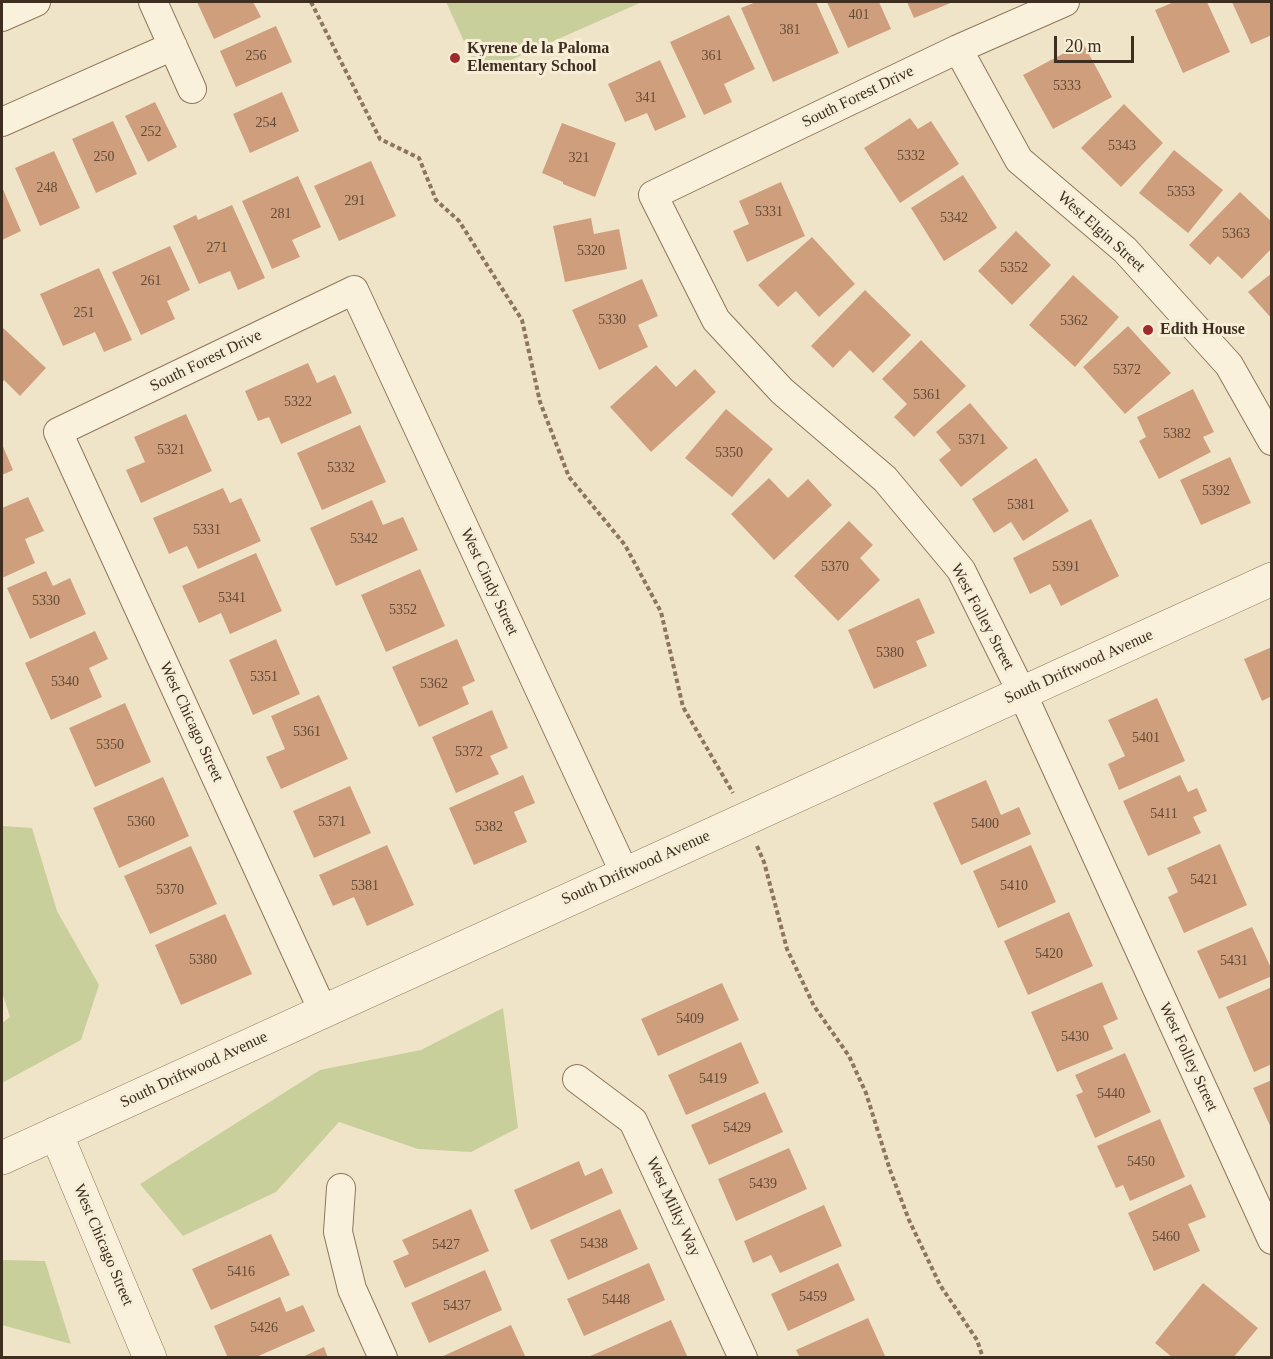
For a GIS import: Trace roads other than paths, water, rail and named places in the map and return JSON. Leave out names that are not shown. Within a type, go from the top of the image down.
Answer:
[{"type":"street","points":[[2,17],[36,2]]},
{"type":"street","points":[[153,2],[192,89]]},
{"type":"street","name":"South Forest Drive","points":[[653,195],[958,49],[1065,2]]},
{"type":"street","points":[[2,122],[173,46]]},
{"type":"street","name":"West Elgin Street","points":[[958,49],[1019,160],[1125,250],[1229,365],[1272,441]]},
{"type":"street","name":"West Folley Street","points":[[653,195],[716,320],[782,391],[885,480],[961,570],[1022,693],[1272,1240]]},
{"type":"street","name":"South Forest Drive","points":[[58,432],[354,290]]},
{"type":"street","name":"West Cindy Street","points":[[354,290],[625,874]]},
{"type":"street","name":"West Chicago Street","points":[[58,432],[323,1011]]},
{"type":"street","name":"South Driftwood Avenue","points":[[2,1158],[1272,579]]},
{"type":"street","name":"West Milky Way","points":[[577,1079],[633,1121],[743,1358]]},
{"type":"street","name":"West Chicago Street","points":[[56,1133],[150,1358]]},
{"type":"street","points":[[341,1188],[338,1232],[349,1277],[352,1289],[383,1358]]},
{"type":"place","name":"Kyrene de la Paloma Elementary School","points":[[455,58]]},
{"type":"place","name":"Edith House","points":[[1148,330]]}]
